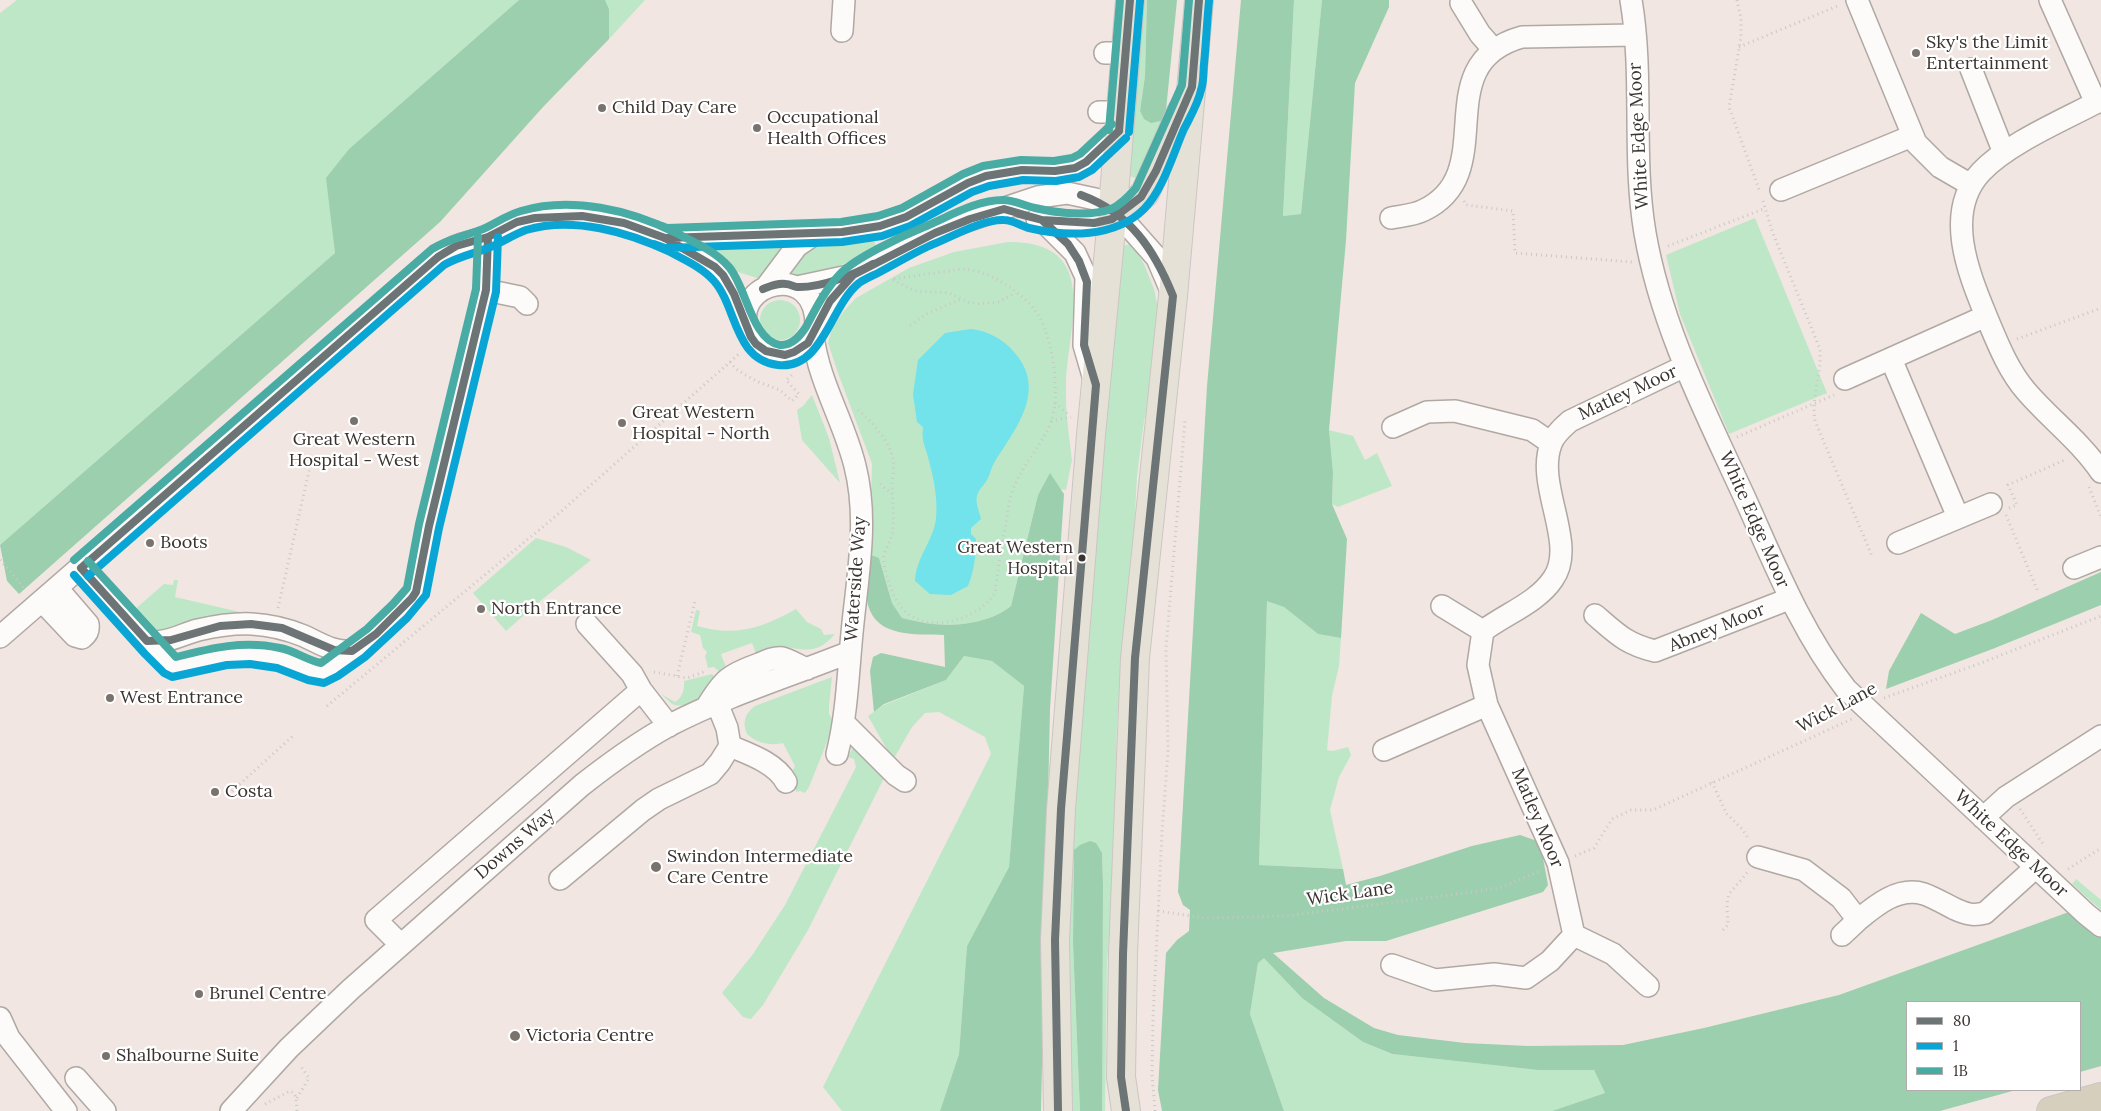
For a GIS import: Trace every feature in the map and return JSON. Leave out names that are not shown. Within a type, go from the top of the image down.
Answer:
[{"type":"highway","points":[[2051,1111],[2101,1097]]},
{"type":"main road","points":[[1058,1111],[1055,940],[1061,809],[1096,385],[1115,215],[1113,118],[1115,53],[1130,0]]},
{"type":"main road","points":[[1126,1111],[1121,1077],[1123,954],[1136,658],[1173,296],[1199,0]]},
{"type":"main road","points":[[1115,215],[1145,193],[1192,87]]},
{"type":"street","points":[[842,31],[844,0]]},
{"type":"street","name":"White Edge Moor","points":[[1631,0],[1641,195],[1645,233],[1652,263],[1666,316],[1685,366],[1789,599],[1828,666],[1866,709],[2101,926]]},
{"type":"street","points":[[2050,0],[2098,101],[2004,152],[1981,172],[1970,185],[1963,217],[1962,245],[1968,270],[1986,316],[2014,376],[2090,458],[2094,477]]},
{"type":"street","points":[[1850,2],[1912,136],[1922,151],[1940,167],[1970,185]]},
{"type":"street","points":[[1461,3],[1480,34],[1494,50]]},
{"type":"street","points":[[1391,218],[1423,211],[1445,195],[1454,183],[1461,168],[1465,145],[1470,88],[1476,70],[1484,57],[1511,40],[1522,37],[1634,35]]},
{"type":"street","points":[[1971,69],[2004,152]]},
{"type":"street","points":[[665,238],[816,233],[858,230],[888,224],[906,217],[968,182],[992,175],[1022,170],[1055,171],[1075,168],[1086,162],[1113,118]]},
{"type":"street","points":[[1781,190],[1912,136]]},
{"type":"street","points":[[722,275],[765,288],[781,284],[797,287],[853,275],[935,233],[970,219],[1004,210],[1045,195],[1067,193],[1095,199],[1115,215],[1157,258],[1173,296]]},
{"type":"street","points":[[1004,210],[1042,220],[1094,223],[1115,215]]},
{"type":"street","points":[[0,637],[438,257],[456,246],[488,237],[517,222],[536,218],[582,216],[624,223],[665,238],[704,259],[722,275],[734,294],[756,344],[766,351],[792,361],[814,331],[830,301],[853,275]]},
{"type":"street","points":[[1042,220],[1074,253],[1086,277],[1084,345],[1096,385]]},
{"type":"street","points":[[747,326],[746,314],[749,305],[765,288],[797,246],[816,233]]},
{"type":"street","points":[[80,568],[170,665],[175,667],[220,655],[249,653],[280,659],[307,670],[323,673],[354,651],[393,618],[412,599],[416,592],[438,488],[485,295],[488,237]]},
{"type":"street","points":[[797,287],[812,301],[816,312],[814,331]]},
{"type":"street","points":[[485,295],[520,297],[527,304]]},
{"type":"street","points":[[1845,379],[1986,316]]},
{"type":"street","name":"Waterside Way","points":[[814,331],[816,359],[827,392],[844,428],[856,467],[861,501],[861,539],[844,723],[837,754]]},
{"type":"street","points":[[1891,358],[1958,518]]},
{"type":"street","name":"Waterside Way","points":[[792,361],[827,392]]},
{"type":"street","name":"Matley Moor","points":[[1551,443],[1570,421],[1685,366]]},
{"type":"street","points":[[1394,427],[1427,412],[1455,411],[1532,430],[1551,443],[1547,461],[1548,485],[1559,531],[1560,565],[1554,578],[1544,590],[1482,631],[1442,606]]},
{"type":"street","points":[[1898,543],[1991,504]]},
{"type":"street","points":[[2074,568],[2101,557]]},
{"type":"street","name":"Abney Moor","points":[[1595,615],[1622,640],[1655,652],[1789,599]]},
{"type":"street","points":[[147,640],[165,641],[215,626],[252,624],[274,626],[333,650],[342,652],[354,651]]},
{"type":"street","points":[[587,624],[637,682],[669,726]]},
{"type":"street","name":"Matley Moor","points":[[1482,631],[1478,665],[1488,705],[1558,864],[1574,935]]},
{"type":"street","name":"Downs Way","points":[[231,1111],[314,1023],[400,944],[612,761],[669,726],[712,705],[850,652]]},
{"type":"street","points":[[560,879],[643,810],[710,774],[730,746],[727,728],[712,705],[723,682],[730,676],[776,658],[784,659],[807,670]]},
{"type":"street","points":[[400,944],[376,920],[637,682]]},
{"type":"street","points":[[1384,750],[1488,705]]},
{"type":"street","points":[[844,723],[896,775],[905,781]]},
{"type":"street","points":[[1983,818],[2011,794],[2101,736]]},
{"type":"street","points":[[730,746],[775,768],[786,782]]},
{"type":"street","points":[[1758,857],[1804,870],[1841,898],[1858,920]]},
{"type":"street","points":[[1842,935],[1871,909],[1890,898],[1914,892],[1923,894],[1966,914],[1975,916],[1985,913],[2036,867]]},
{"type":"street","points":[[1392,965],[1435,980],[1494,974],[1526,978],[1550,961],[1574,935],[1613,954],[1648,986]]},
{"type":"street","points":[[0,1018],[9,1038],[66,1111]]},
{"type":"street","points":[[76,1078],[92,1107]]},
{"type":"path","points":[[1736,0],[1741,18],[1739,47],[1729,107],[1772,231],[1820,349],[1821,362],[1813,404],[1815,421],[1872,556]]},
{"type":"path","points":[[1739,47],[1850,2]]},
{"type":"path","points":[[1454,183],[1466,205],[1514,210],[1516,253],[1652,263],[1663,248],[1765,209],[1781,190]]},
{"type":"path","points":[[854,407],[882,437],[894,462],[892,479],[894,524],[884,557],[884,564],[899,605],[911,616],[923,621],[946,622],[959,620],[981,609],[989,603],[995,593],[1011,493],[1051,421],[1056,381],[1044,326],[1034,309],[1016,293],[996,278],[973,269],[890,278],[884,277]]},
{"type":"path","points":[[890,278],[915,290],[949,293],[970,303],[998,302],[1016,293]]},
{"type":"path","points":[[910,325],[928,312],[963,299]]},
{"type":"path","points":[[1998,345],[2101,308]]},
{"type":"path","points":[[327,706],[557,514],[735,358]]},
{"type":"path","points":[[730,362],[736,369],[756,381],[780,390],[792,401],[799,394],[786,380],[792,361]]},
{"type":"path","points":[[1720,444],[1843,391],[1845,379]]},
{"type":"path","points":[[1051,421],[1071,417]]},
{"type":"path","points":[[1155,1111],[1152,1074],[1153,1020],[1168,751],[1166,648],[1186,417]]},
{"type":"path","points":[[274,626],[313,453]]},
{"type":"path","points":[[2038,592],[2004,510],[2017,504],[2008,485],[2075,455]]},
{"type":"path","points":[[2094,477],[2101,517]]},
{"type":"path","points":[[0,560],[46,598]]},
{"type":"path","points":[[677,676],[695,601]]},
{"type":"path","name":"Wick Lane","points":[[1576,856],[1594,848],[1612,819],[1631,810],[1653,810],[1834,728],[1878,701],[2101,616]]},
{"type":"path","points":[[637,682],[644,670],[687,678],[713,670],[723,682]]},
{"type":"path","points":[[232,791],[294,736]]},
{"type":"path","points":[[1712,782],[1726,813],[1743,830],[1758,857],[1740,884],[1731,892],[1728,901],[1728,925],[1723,930]]},
{"type":"path","points":[[2011,794],[2041,841],[2048,848]]},
{"type":"path","points":[[2068,869],[2101,848]]},
{"type":"path","points":[[2062,862],[2075,875]]},
{"type":"path","name":"Wick Lane","points":[[1158,911],[1205,918],[1287,916],[1480,892],[1502,887],[1542,870]]},
{"type":"path","points":[[296,1098],[309,1078],[305,1070]]},
{"type":"green space","points":[[17,0],[519,0],[349,149],[327,178],[335,253],[0,545],[0,13]]},
{"type":"green space","points":[[519,0],[605,0],[609,9],[609,39],[543,107],[440,222],[19,594],[7,581],[0,545],[335,253],[326,178],[349,149]]},
{"type":"green space","points":[[605,0],[645,0],[609,39],[609,9]]},
{"type":"green space","points":[[1141,0],[1147,0],[1145,76],[1140,111],[1144,119],[1165,120],[1140,180],[1125,174]]},
{"type":"green space","points":[[1147,0],[1177,0],[1165,120],[1151,123],[1144,119],[1140,111],[1145,76]]},
{"type":"green space","points":[[1241,0],[1294,0],[1283,216],[1301,214],[1322,0],[1389,0],[1389,7],[1355,83],[1346,240],[1329,430],[1333,472],[1332,504],[1347,539],[1341,638],[1318,634],[1284,607],[1267,601],[1259,865],[1343,869],[1346,885],[1472,846],[1520,835],[1540,842],[1548,885],[1543,892],[1386,941],[1346,941],[1273,953],[1324,998],[1374,1028],[1398,1035],[1465,1043],[1528,1046],[1623,1045],[1704,1028],[1839,995],[2069,912],[2101,938],[2101,1066],[2081,1072],[2081,1001],[1906,1001],[1906,1091],[2012,1091],[1940,1111],[1552,1111],[1605,1093],[1594,1070],[1538,1070],[1392,1054],[1363,1042],[1302,998],[1264,958],[1258,963],[1250,1014],[1284,1111],[1162,1111],[1158,1090],[1166,953],[1177,940],[1189,931],[1190,910],[1183,905],[1178,892],[1207,386]]},
{"type":"green space","points":[[1294,0],[1322,0],[1301,214],[1283,216]]},
{"type":"green space","points":[[1755,218],[1827,393],[1729,434],[1680,314],[1666,255]]},
{"type":"green space","points":[[871,234],[876,246],[855,259],[813,274],[788,277],[786,273],[806,246]]},
{"type":"green space","points":[[788,240],[763,280],[729,269],[700,245]]},
{"type":"green space","points":[[1008,242],[1038,245],[1057,255],[1068,271],[1073,290],[1073,312],[1066,384],[1072,460],[1066,490],[1060,489],[1050,474],[1038,495],[1011,606],[985,620],[964,624],[943,625],[902,618],[892,603],[879,558],[869,554],[872,464],[828,343],[832,328],[856,298],[909,268],[954,252]]},
{"type":"green space","points":[[1132,244],[1144,264],[1154,289],[1160,318],[1153,383],[1144,421],[1137,476],[1117,721],[1112,896],[1107,963],[1105,1111],[1102,1111],[1101,1089],[1102,853],[1074,850],[1073,943],[1080,1111],[1071,1111],[1066,1005],[1076,757],[1121,246]]},
{"type":"green space","points":[[784,300],[791,303],[797,309],[800,320],[799,328],[791,337],[784,340],[776,340],[769,337],[761,328],[760,316],[763,309],[772,301]]},
{"type":"green space","points":[[812,395],[829,438],[840,483],[802,440],[797,410]]},
{"type":"green space","points":[[1329,430],[1353,436],[1365,460],[1377,453],[1392,486],[1338,507],[1332,504],[1333,472]]},
{"type":"green space","points":[[1050,473],[1064,494],[1050,709],[1041,1111],[940,1111],[959,1054],[967,946],[1009,867],[1024,686],[992,661],[964,656],[946,680],[884,704],[874,712],[870,671],[873,657],[881,653],[945,667],[944,635],[899,632],[889,629],[873,616],[867,600],[869,554],[879,558],[892,603],[902,618],[929,624],[953,625],[985,620],[994,616],[1011,606],[1038,495]]},
{"type":"green space","points":[[536,538],[566,547],[591,560],[506,631],[473,593]]},
{"type":"green space","points":[[2101,572],[2101,605],[1886,689],[1889,671],[1921,613],[1955,634],[1992,620]]},
{"type":"green space","points":[[174,580],[178,580],[175,597],[270,619],[161,631],[150,628],[133,611],[164,584],[173,585]]},
{"type":"green space","points":[[1267,600],[1284,607],[1318,634],[1341,638],[1339,666],[1332,696],[1327,750],[1333,751],[1348,747],[1351,755],[1339,777],[1330,810],[1343,869],[1259,865]]},
{"type":"green space","points":[[796,609],[807,622],[821,629],[824,635],[835,634],[827,642],[813,649],[774,647],[758,659],[752,643],[721,654],[727,670],[723,675],[714,667],[708,668],[705,656],[707,652],[703,648],[700,635],[691,632],[696,610],[700,611],[697,626],[723,631],[760,626]]},
{"type":"green space","points":[[964,656],[992,661],[1024,686],[1009,867],[967,946],[959,1054],[940,1111],[842,1111],[823,1087],[991,754],[985,737],[939,712],[925,713],[912,727],[893,760],[868,716],[884,705],[946,680]]},
{"type":"green space","points":[[712,674],[717,679],[692,703],[686,705],[672,704],[661,694],[675,702],[682,693],[684,681]]},
{"type":"green space","points":[[832,677],[829,706],[829,714],[833,721],[831,732],[809,787],[805,793],[796,792],[792,772],[795,766],[783,743],[764,743],[755,740],[745,730],[745,718],[755,706]]},
{"type":"green space","points":[[854,745],[887,772],[808,930],[763,1005],[751,1019],[743,1017],[722,993],[753,954],[785,905],[856,767],[854,759],[848,757]]},
{"type":"green space","points":[[1090,841],[1096,843],[1102,853],[1102,1111],[1080,1111],[1073,943],[1074,850]]},
{"type":"green space","points":[[2076,879],[2101,900],[2101,910],[2072,884]]},
{"type":"green space","points":[[1264,957],[1302,998],[1363,1042],[1391,1054],[1538,1070],[1594,1070],[1605,1093],[1552,1111],[1284,1111],[1250,1014],[1258,963]]},
{"type":"water","points":[[971,329],[995,336],[1014,352],[1024,366],[1028,380],[1028,395],[1019,423],[994,463],[976,499],[981,519],[971,528],[971,534],[976,539],[976,551],[968,586],[951,595],[930,594],[915,581],[918,565],[932,535],[936,519],[935,490],[931,468],[923,441],[923,427],[917,422],[913,394],[918,360],[945,333]]},
{"type":"transit line","name":"1B","points":[[1109,130],[1120,0]]},
{"type":"transit line","name":"80","points":[[1119,131],[1130,0]]},
{"type":"transit line","name":"1B","points":[[74,560],[432,249],[450,240],[483,229],[521,211],[560,205],[600,208],[640,218],[690,240],[711,252],[729,267],[735,276],[756,324],[763,334],[770,341],[784,345],[792,342],[801,334],[825,293],[840,274],[856,261],[867,254],[962,210],[983,203],[1003,200],[1063,213],[1093,213],[1115,207],[1125,200],[1136,188],[1182,85],[1189,0]]},
{"type":"transit line","name":"80","points":[[1019,214],[1042,220],[1094,223],[1112,219],[1141,197],[1156,171],[1192,87],[1199,0]]},
{"type":"transit line","name":"1","points":[[1129,132],[1140,1]]},
{"type":"transit line","name":"1","points":[[88,576],[444,265],[493,246],[526,230],[562,225],[600,228],[636,238],[688,261],[705,272],[722,292],[744,343],[764,361],[778,365],[793,364],[806,358],[816,347],[849,293],[859,283],[923,249],[966,230],[986,223],[1004,220],[1044,231],[1074,234],[1090,233],[1105,230],[1132,219],[1144,209],[1157,192],[1198,100],[1203,81],[1209,1]]},
{"type":"transit line","name":"1B","points":[[662,226],[667,228],[841,222],[878,216],[902,208],[963,174],[983,166],[1021,160],[1054,161],[1072,158],[1080,154],[1112,124]]},
{"type":"transit line","name":"80","points":[[665,238],[842,232],[880,226],[906,217],[968,183],[986,176],[1022,170],[1055,171],[1075,168],[1086,162],[1119,131]]},
{"type":"transit line","name":"1","points":[[654,244],[665,248],[842,242],[882,236],[910,226],[972,192],[989,186],[1023,180],[1056,181],[1079,177],[1092,170],[1126,138]]},
{"type":"transit line","name":"80","points":[[1081,195],[1098,203],[1127,222],[1158,263],[1173,296],[1135,658],[1123,954],[1121,1077],[1126,1111]]},
{"type":"transit line","name":"80","points":[[81,568],[438,257],[456,246],[488,237],[517,222],[535,218],[582,216],[624,223],[665,238],[715,267],[723,275],[734,294],[751,337],[756,344],[766,351],[785,355],[794,352],[808,343],[830,301],[853,275],[935,233],[970,219],[1004,209],[1042,220],[1068,244],[1079,261],[1087,282],[1084,345],[1096,385],[1061,809],[1055,940],[1058,1111]]},
{"type":"transit line","name":"1B","points":[[88,561],[176,657],[215,648],[253,645],[285,649],[321,663],[367,629],[407,588],[419,524],[476,289],[478,237]]},
{"type":"transit line","name":"80","points":[[81,568],[147,641],[171,640],[220,626],[251,624],[282,628],[334,650],[352,651],[376,634],[416,592],[429,526],[486,290],[488,237]]},
{"type":"transit line","name":"1","points":[[74,575],[145,654],[164,673],[172,677],[227,665],[250,664],[277,668],[308,680],[324,683],[338,676],[365,657],[407,618],[426,595],[439,528],[496,292],[498,237]]},
{"type":"transit line","name":"80","points":[[763,289],[780,284],[806,287],[826,283],[873,264]]},
{"type":"place","name":"Sky's the Limit Entertainment","points":[[1916,53]]},
{"type":"place","name":"Child Day Care","points":[[602,108]]},
{"type":"place","name":"Occupational Health Offices","points":[[757,128]]},
{"type":"place","name":"Great Western Hospital - West","points":[[354,421]]},
{"type":"place","name":"Great Western Hospital - North","points":[[622,423]]},
{"type":"place","name":"Boots","points":[[150,543]]},
{"type":"place","name":"Great Western Hospital","points":[[1082,558]]},
{"type":"place","name":"North Entrance","points":[[481,609]]},
{"type":"place","name":"West Entrance","points":[[110,698]]},
{"type":"place","name":"Costa","points":[[215,792]]},
{"type":"place","name":"Swindon Intermediate Care Centre","points":[[656,867]]},
{"type":"place","name":"Brunel Centre","points":[[199,994]]},
{"type":"place","name":"Victoria Centre","points":[[515,1036]]},
{"type":"place","name":"Shalbourne Suite","points":[[106,1056]]}]
